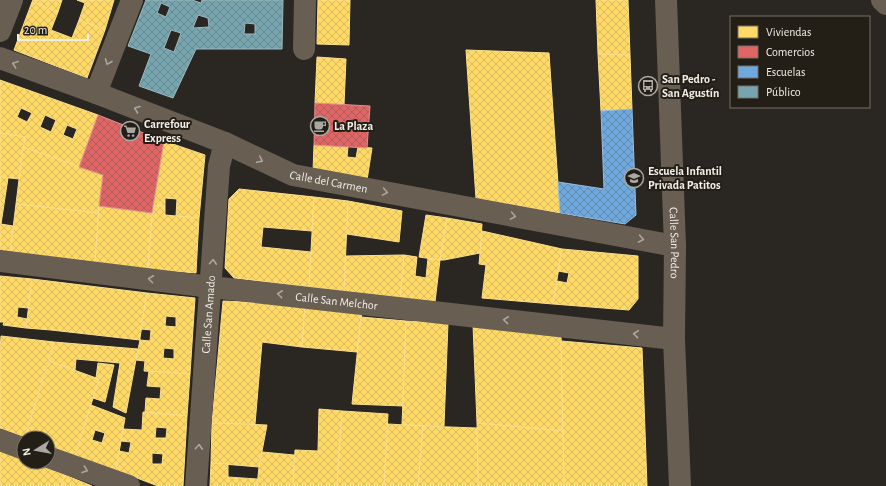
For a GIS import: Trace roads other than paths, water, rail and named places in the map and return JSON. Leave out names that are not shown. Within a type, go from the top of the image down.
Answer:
[{"type":"street","points":[[0,31],[12,0]]},
{"type":"street","points":[[96,93],[132,0]]},
{"type":"street","points":[[304,49],[305,0]]},
{"type":"street","name":"Calle San Pedro","points":[[666,0],[675,246],[674,339],[680,486]]},
{"type":"street","points":[[882,0],[886,4]]},
{"type":"street","name":"Calle del Carmen","points":[[0,58],[225,143],[293,175],[675,246]]},
{"type":"street","name":"Calle San Amado","points":[[196,486],[219,166],[225,143]]},
{"type":"street","name":"Calle San Melchor","points":[[0,261],[674,339]]},
{"type":"street","points":[[0,440],[16,446]]},
{"type":"street","points":[[56,460],[129,486]]},
{"type":"place","name":"San Pedro - San Agustín","points":[[648,86]]},
{"type":"place","name":"La Plaza","points":[[320,126]]},
{"type":"place","name":"Carrefour Express","points":[[130,131]]},
{"type":"place","name":"Escuela Infantil Privada Patitos","points":[[634,178]]}]
